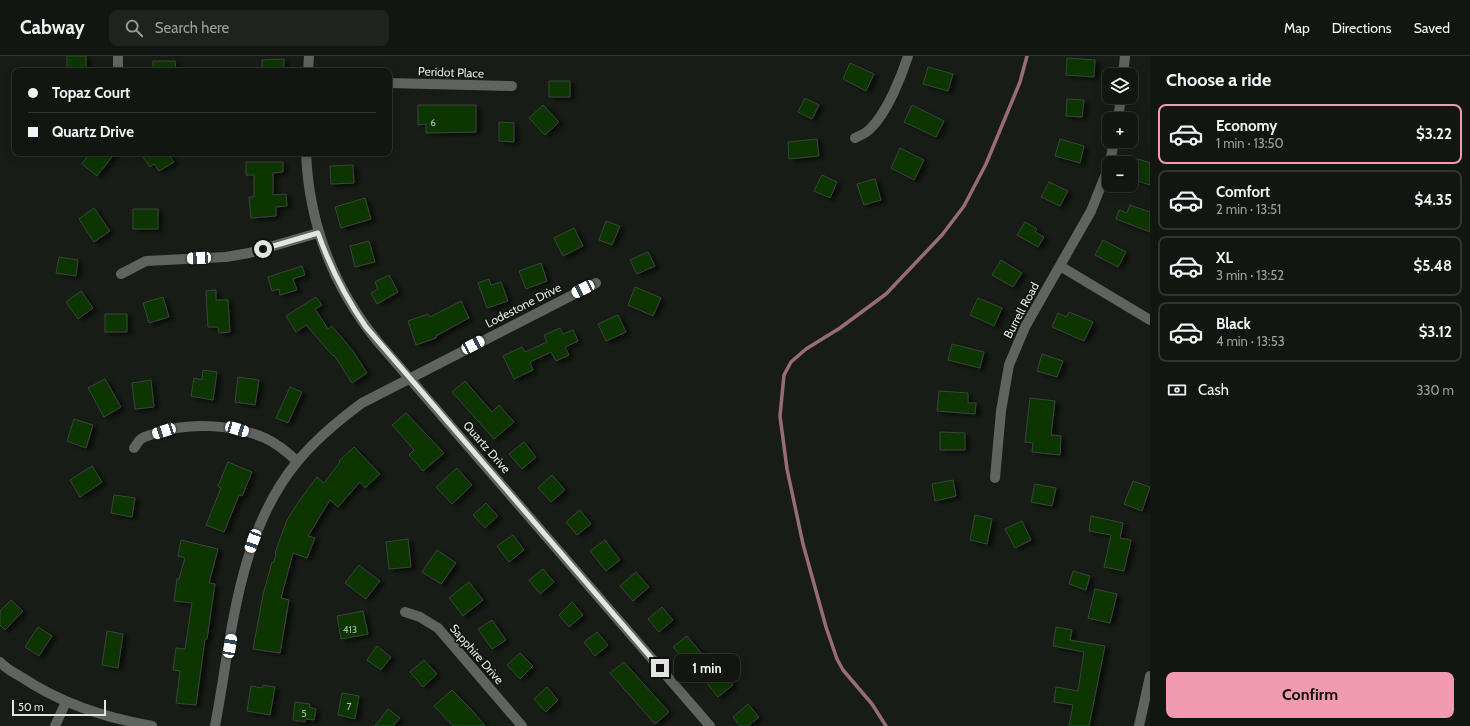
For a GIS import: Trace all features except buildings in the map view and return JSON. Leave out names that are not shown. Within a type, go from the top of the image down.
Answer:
[{"type":"street","points":[[118,56],[118,68]]},
{"type":"street","points":[[308,68],[309,56]]},
{"type":"street","points":[[855,138],[871,129],[877,120],[891,96],[908,56]]},
{"type":"street","points":[[1124,68],[1125,56]]},
{"type":"street","name":"Peridot Place","points":[[392,83],[512,86]]},
{"type":"street","name":"Quartz Drive","points":[[306,156],[308,186],[318,233],[335,277],[354,310],[410,379],[710,726]]},
{"type":"street","name":"Burrell Road","points":[[995,478],[1001,411],[1010,365],[1024,326],[1060,266],[1090,211],[1102,181]]},
{"type":"street","points":[[122,274],[146,262],[226,257],[249,253],[318,233]]},
{"type":"street","points":[[1060,266],[1150,320]]},
{"type":"street","name":"Lodestone Drive","points":[[215,726],[240,584],[249,553],[273,498],[298,461],[343,416],[362,403],[596,283]]},
{"type":"street","points":[[134,448],[141,438],[164,431],[190,426],[237,429],[264,438],[281,446],[298,461]]},
{"type":"street","name":"Sapphire Drive","points":[[405,612],[420,617],[438,628],[522,726]]},
{"type":"street","points":[[0,662],[30,682],[66,702],[98,713],[152,726]]},
{"type":"street","points":[[1139,726],[1150,676]]},
{"type":"street","points":[[55,726],[66,702]]},
{"type":"waterway","points":[[886,726],[872,704],[843,670],[837,659],[826,627],[803,544],[787,469],[780,416],[784,375],[791,362],[806,349],[840,328],[886,294],[942,235],[964,206],[986,164],[1020,82],[1027,56]]},
{"type":"route","points":[[263,249],[318,233],[335,277],[344,294],[366,327],[660,668]]}]
